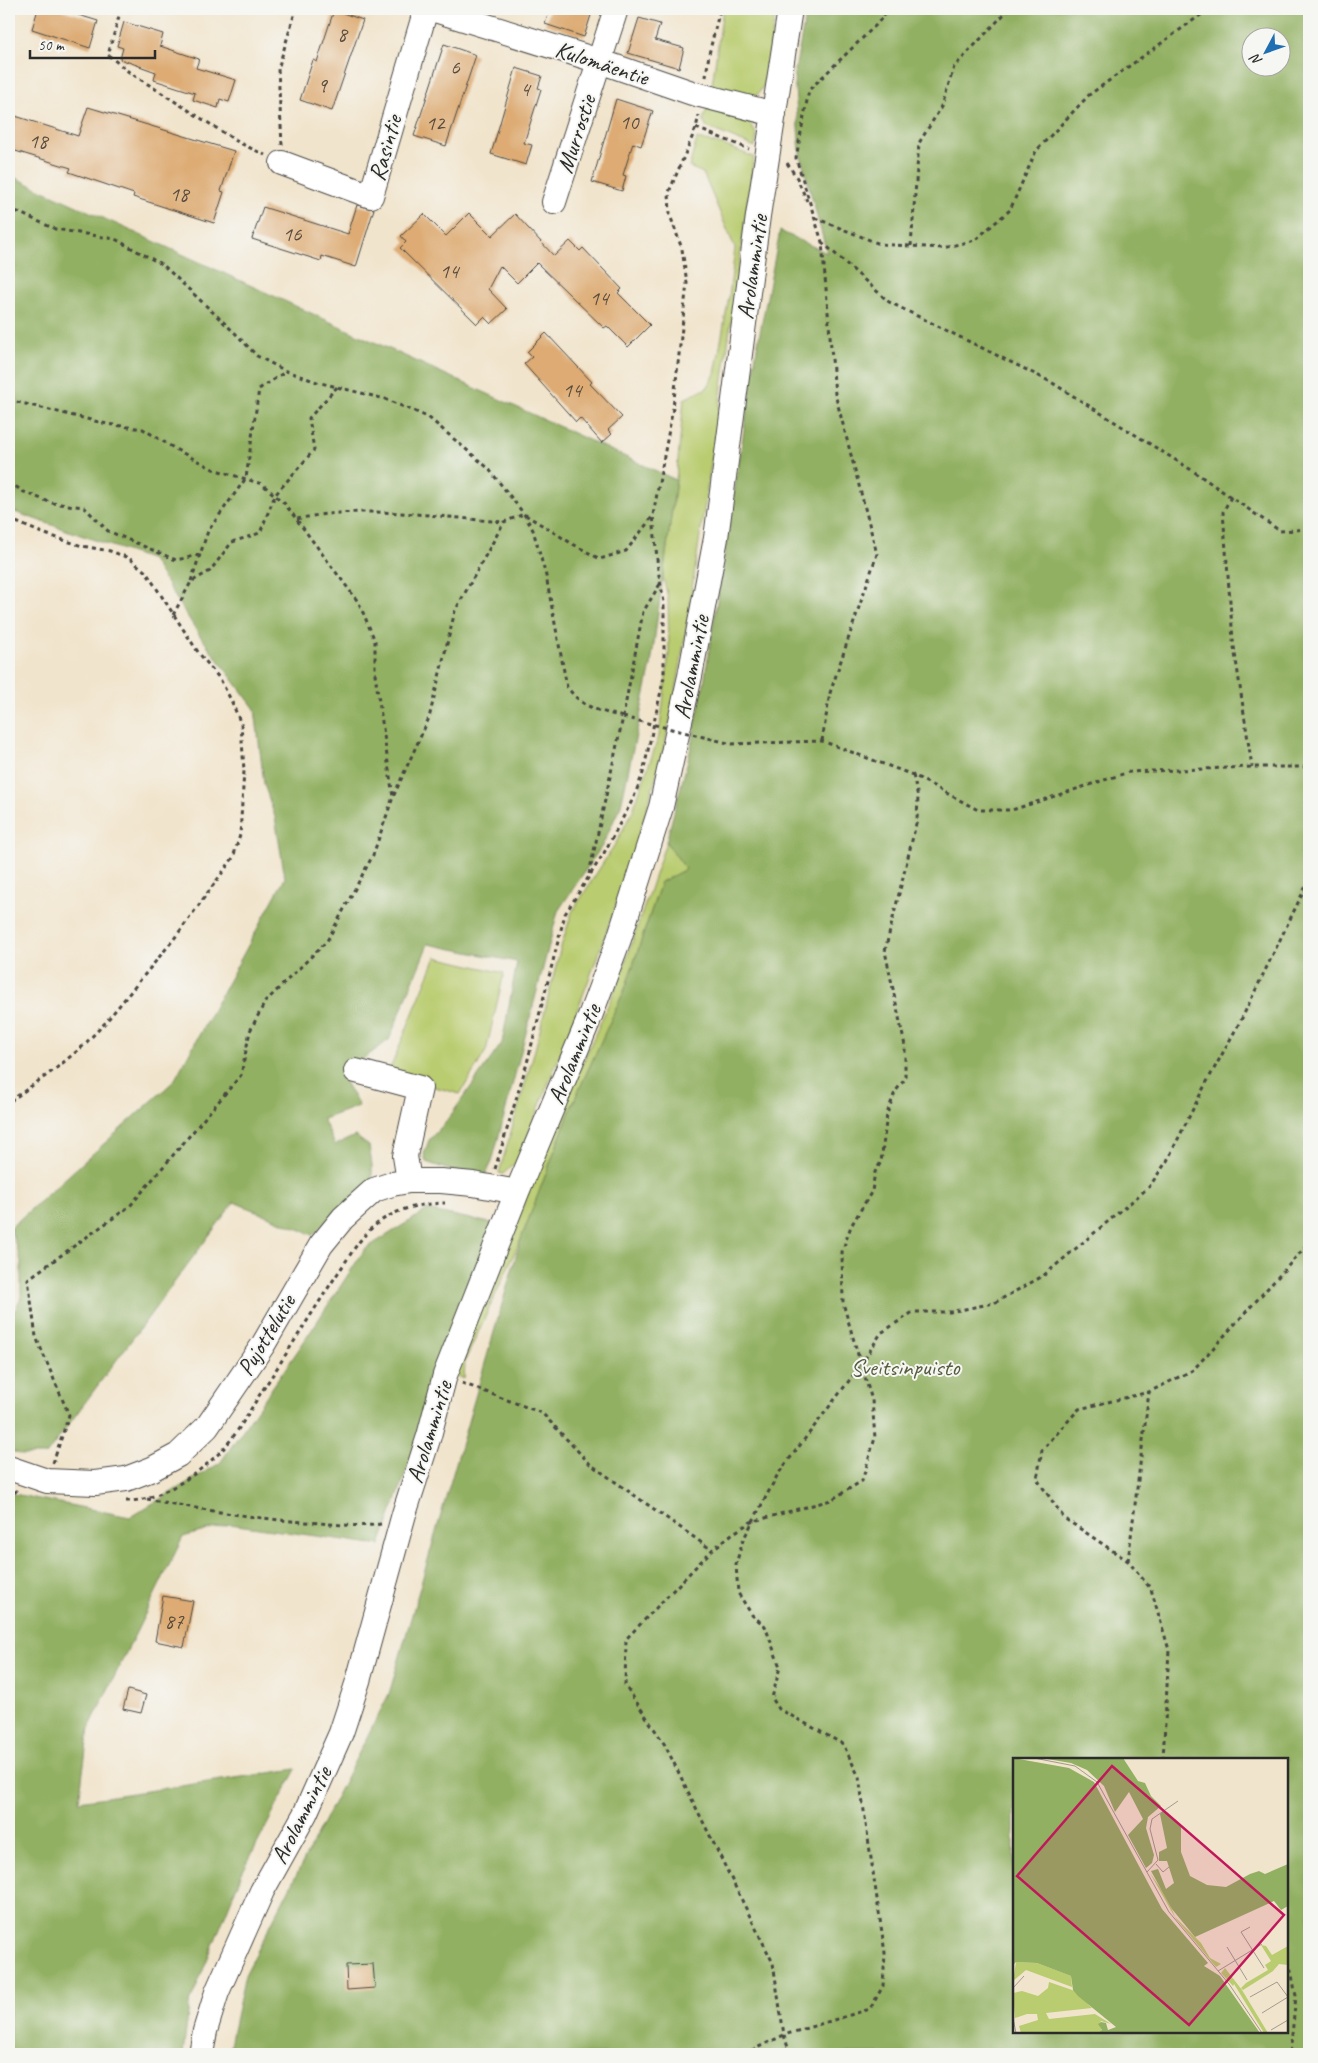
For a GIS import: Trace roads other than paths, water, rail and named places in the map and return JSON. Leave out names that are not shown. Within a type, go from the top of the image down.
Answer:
[{"type":"street","name":"Rasintie","points":[[282,163],[371,196],[426,9]]},
{"type":"street","name":"Kulomäentie","points":[[432,9],[599,60],[703,96],[774,114]]},
{"type":"street","name":"Murrostie","points":[[554,202],[616,9]]},
{"type":"street","name":"Arolammintie","points":[[201,2054],[205,2031],[217,1992],[262,1891],[305,1814],[340,1733],[358,1681],[445,1375],[517,1192],[587,1024],[619,938],[661,807],[688,685],[716,538],[758,216],[790,9]]},
{"type":"street","points":[[356,1071],[420,1088],[405,1156],[409,1181]]},
{"type":"street","name":"Pujottelutie","points":[[9,1468],[47,1481],[95,1483],[126,1479],[152,1469],[178,1454],[194,1441],[219,1411],[262,1345],[305,1269],[321,1245],[343,1218],[374,1190],[409,1181],[441,1181],[473,1184],[517,1192]]},
{"type":"park label","name":"Sveitsinpuisto","points":[[905,1367]]}]
